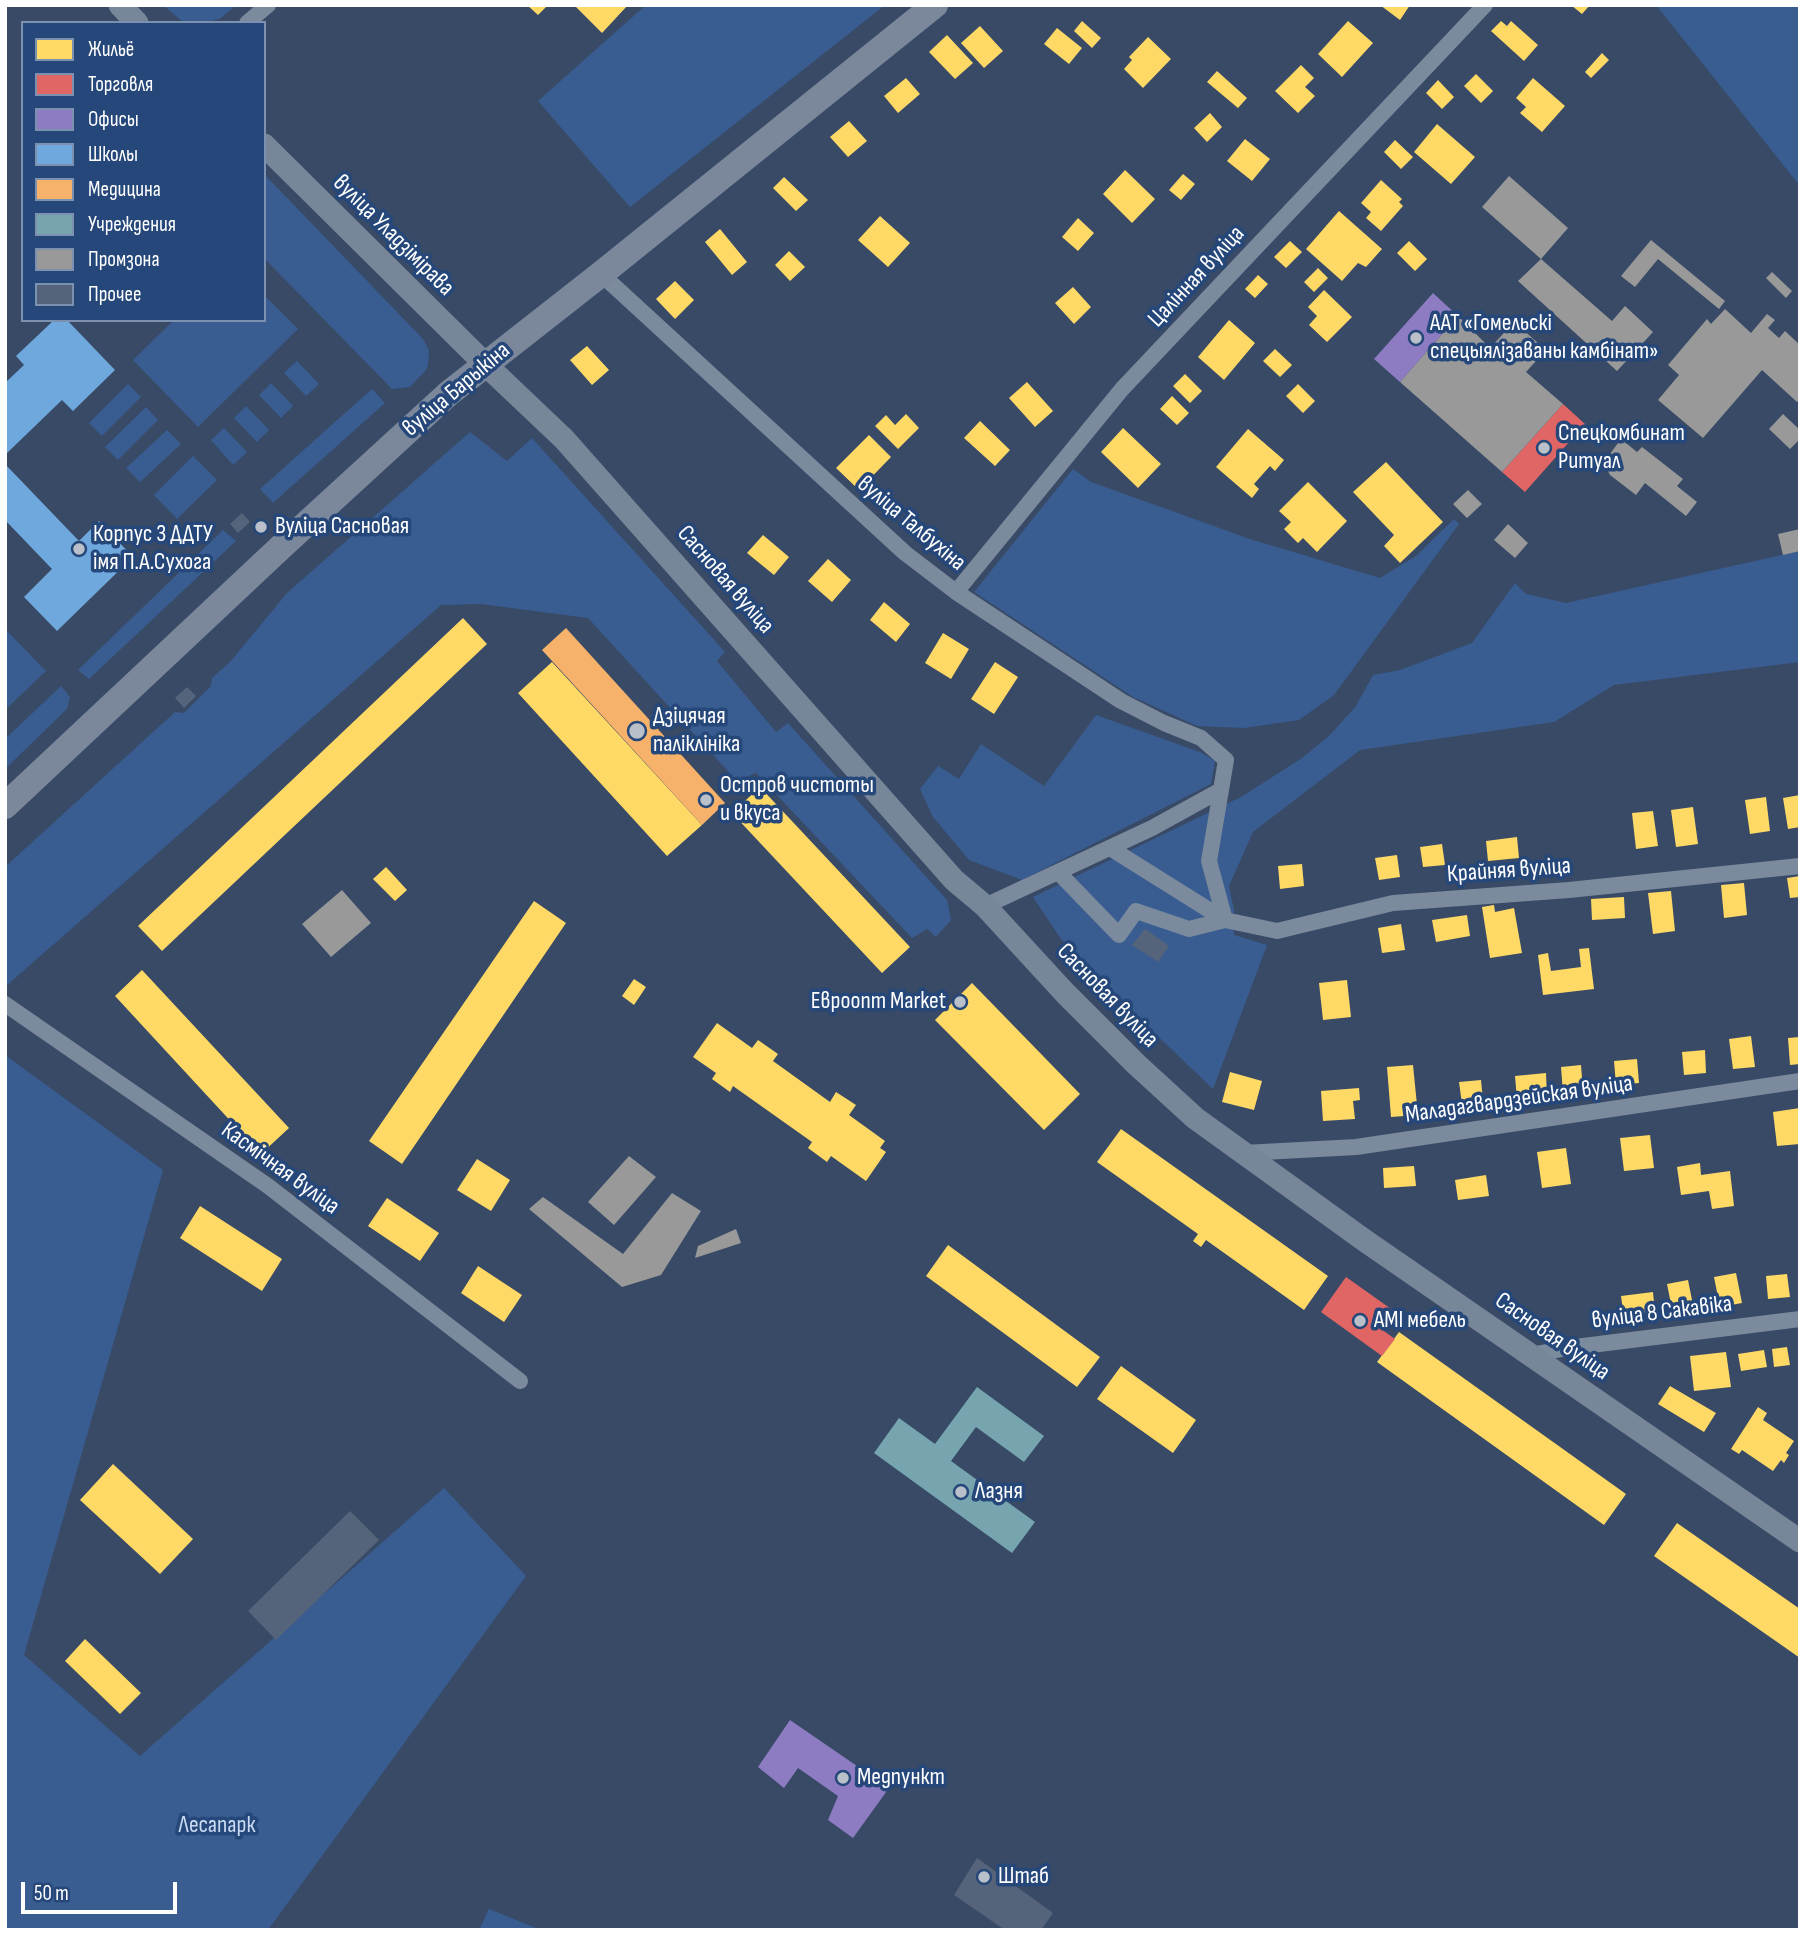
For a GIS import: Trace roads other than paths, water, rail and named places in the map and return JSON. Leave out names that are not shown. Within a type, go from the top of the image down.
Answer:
[{"type":"main road","points":[[120,5],[135,21]]},
{"type":"main road","name":"вуліца Барыкіна","points":[[5,806],[448,394],[935,5]]},
{"type":"main road","name":"вуліца Уладзімірава","points":[[266,147],[486,365]]},
{"type":"main road","name":"Сасновая вуліца","points":[[486,365],[564,439],[954,880],[985,906],[1065,993],[1195,1118],[1364,1240],[1800,1541]]},
{"type":"street","points":[[249,21],[268,5]]},
{"type":"street","name":"Цалінная вуліца","points":[[956,593],[1122,388],[1485,5]]},
{"type":"street","name":"вуліца Талбухіна","points":[[601,274],[905,554],[956,593],[1121,701],[1200,738],[1226,760],[1221,790]]},
{"type":"street","points":[[985,906],[1152,828],[1221,790]]},
{"type":"street","points":[[1221,790],[1209,861],[1226,920]]},
{"type":"street","name":"Крайняя вуліца","points":[[1110,848],[1226,920],[1277,931],[1393,903],[1569,890],[1800,866]]},
{"type":"street","name":"Крайняя вуліца","points":[[1058,872],[1119,935],[1136,911],[1189,929],[1226,920]]},
{"type":"street","name":"Касмічная вуліца","points":[[5,1004],[268,1186],[520,1381]]},
{"type":"street","name":"Маладагвардзейская вуліца","points":[[1244,1153],[1356,1147],[1800,1081]]},
{"type":"street","name":"вуліца 8 Сакавіка","points":[[1531,1355],[1567,1348],[1800,1319]]},
{"type":"place","name":"ААТ «Гомельскі спецыялізаваны камбінат»","points":[[1416,338]]},
{"type":"place","name":"Спецкомбинат Ритуал","points":[[1544,448]]},
{"type":"place","name":"Вуліца Сасновая","points":[[261,527]]},
{"type":"place","name":"Корпус 3 ДДТУ імя П.А.Сухога","points":[[79,549]]},
{"type":"place","name":"Дзіцячая паліклініка","points":[[637,731]]},
{"type":"place","name":"Остров чистоты и вкуса","points":[[706,800]]},
{"type":"place","name":"Евроопт Market","points":[[960,1002]]},
{"type":"place","name":"AMI мебель","points":[[1360,1321]]},
{"type":"place","name":"Лазня","points":[[961,1492]]},
{"type":"place","name":"Медпункт","points":[[843,1778]]},
{"type":"place","name":"Штаб","points":[[984,1877]]},
{"type":"park label","name":"Лесапарк","points":[[217,1826]]}]
